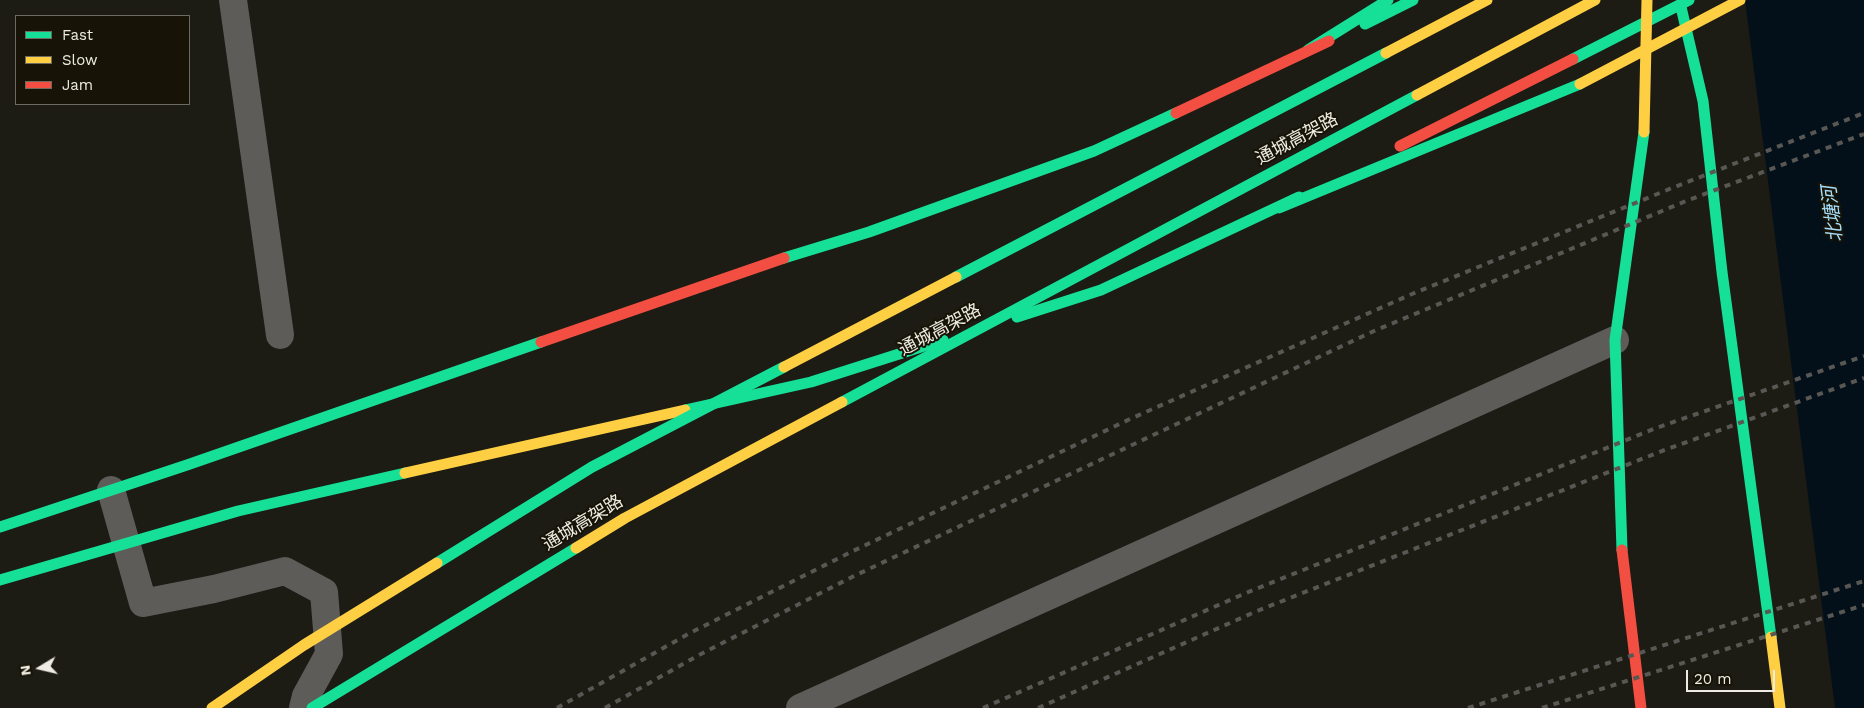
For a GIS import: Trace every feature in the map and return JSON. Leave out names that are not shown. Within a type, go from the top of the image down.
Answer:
[{"type":"main road","points":[[1308,50],[1388,0]]},
{"type":"main road","points":[[0,527],[756,267],[869,232],[1094,151],[1413,0]]},
{"type":"main road","name":"通城高架路","points":[[212,708],[304,645],[592,467],[1487,0]]},
{"type":"main road","name":"通城高架路","points":[[312,708],[625,518],[1595,0]]},
{"type":"main road","points":[[1641,708],[1622,554],[1615,340],[1645,125],[1647,0]]},
{"type":"main road","points":[[1279,208],[1580,84],[1740,0]]},
{"type":"main road","points":[[0,580],[238,511],[821,379],[1101,290],[1279,208],[1683,2],[1703,101],[1722,272],[1780,708]]},
{"type":"street","points":[[233,0],[280,334]]},
{"type":"street","points":[[800,708],[1615,340]]},
{"type":"street","points":[[111,490],[143,603],[285,572],[324,592],[329,654],[306,696],[303,708]]},
{"type":"water","name":"北塘河","points":[[1745,0],[1864,0],[1864,708],[1835,708]]},
{"type":"railway","points":[[557,708],[690,633],[851,552],[1130,419],[1412,294],[1672,188],[1864,113]]},
{"type":"railway","points":[[605,708],[699,655],[854,576],[1374,331],[1686,201],[1864,134]]},
{"type":"railway","points":[[983,708],[1246,593],[1656,428],[1864,356]]},
{"type":"railway","points":[[1038,708],[1257,611],[1662,451],[1864,378]]},
{"type":"railway","points":[[1468,708],[1864,581]]},
{"type":"railway","points":[[1542,708],[1864,605]]},
{"type":"traffic: fast","points":[[1308,50],[1388,0]]},
{"type":"traffic: fast","points":[[1365,24],[1413,0]]},
{"type":"traffic: fast","points":[[1573,59],[1689,0]]},
{"type":"traffic: fast","points":[[1681,7],[1703,101],[1722,272],[1771,637]]},
{"type":"traffic: fast","points":[[956,277],[1386,53]]},
{"type":"traffic: fast","points":[[1279,208],[1580,84]]},
{"type":"traffic: fast","points":[[842,402],[1417,95]]},
{"type":"traffic: fast","points":[[784,258],[869,232],[1094,151],[1176,113]]},
{"type":"traffic: fast","points":[[1622,550],[1615,340],[1644,132]]},
{"type":"traffic: fast","points":[[1017,317],[1101,290],[1299,197]]},
{"type":"traffic: fast","points":[[685,410],[811,382],[943,340]]},
{"type":"traffic: fast","points":[[0,527],[187,465],[541,342]]},
{"type":"traffic: fast","points":[[437,563],[592,467],[784,367]]},
{"type":"traffic: fast","points":[[0,580],[238,511],[405,473]]},
{"type":"traffic: fast","points":[[312,708],[576,548]]},
{"type":"traffic: slow","points":[[1386,53],[1487,0]]},
{"type":"traffic: slow","points":[[1417,95],[1595,0]]},
{"type":"traffic: slow","points":[[1644,132],[1647,0]]},
{"type":"traffic: slow","points":[[1580,84],[1740,0]]},
{"type":"traffic: slow","points":[[784,367],[956,277]]},
{"type":"traffic: slow","points":[[576,548],[625,518],[842,402]]},
{"type":"traffic: slow","points":[[405,473],[685,410]]},
{"type":"traffic: slow","points":[[212,708],[304,645],[437,563]]},
{"type":"traffic: slow","points":[[1771,637],[1780,708]]},
{"type":"traffic: jam","points":[[1176,113],[1329,41]]},
{"type":"traffic: jam","points":[[1400,146],[1573,59]]},
{"type":"traffic: jam","points":[[541,342],[784,258]]},
{"type":"traffic: jam","points":[[1622,550],[1641,708]]}]
